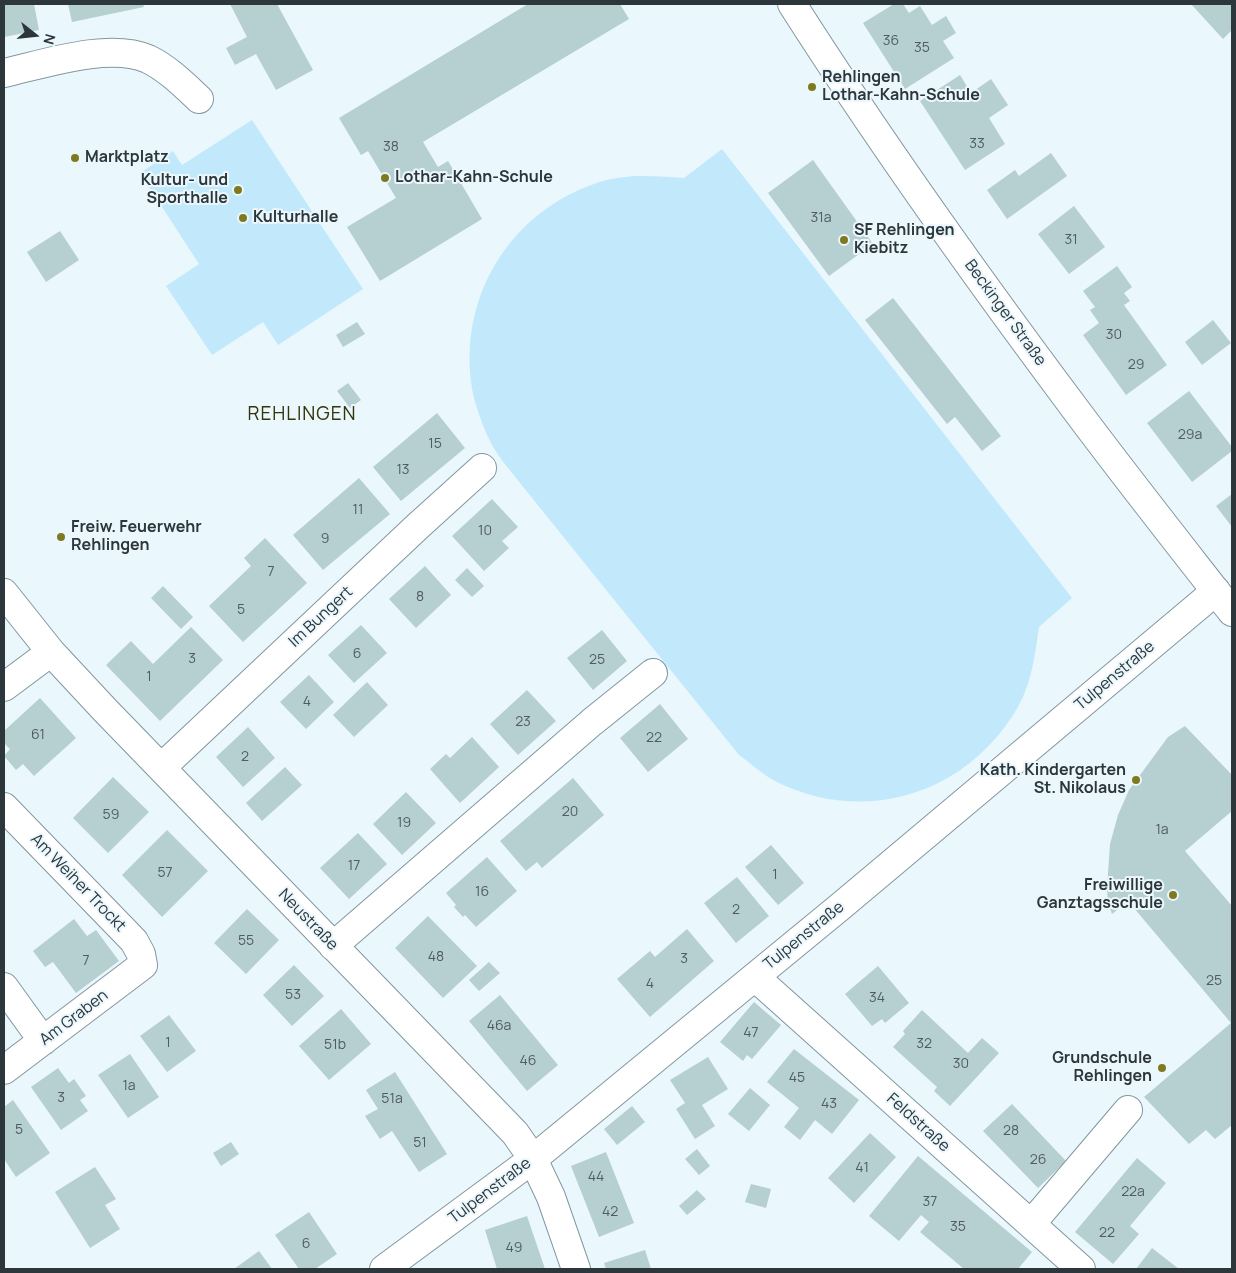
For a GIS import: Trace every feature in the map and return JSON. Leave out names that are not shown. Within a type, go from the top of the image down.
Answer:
[{"type":"street","name":"Beckinger Straße","points":[[792,4],[839,76],[950,236],[1073,406],[1224,602]]},
{"type":"street","points":[[4,73],[94,53],[122,52],[148,59],[179,80],[199,99]]},
{"type":"street","name":"Im Bungert","points":[[161,768],[482,468]]},
{"type":"street","name":"Neustraße","points":[[4,593],[51,652],[515,1133],[533,1159],[551,1197],[576,1269]]},
{"type":"street","name":"Tulpenstraße","points":[[384,1269],[533,1159],[755,977],[1224,602]]},
{"type":"street","points":[[4,687],[51,652]]},
{"type":"street","points":[[334,946],[592,722],[653,673]]},
{"type":"street","name":"Am Weiher Trockt","points":[[4,807],[134,941],[141,954],[143,965]]},
{"type":"street","name":"Am Graben","points":[[4,1070],[143,965]]},
{"type":"street","name":"Feldstraße","points":[[755,977],[1082,1269]]},
{"type":"street","points":[[4,987],[43,1040]]},
{"type":"street","points":[[1030,1224],[1128,1110]]},
{"type":"shaded area","name":"Kulturhalle","points":[[252,120],[363,289],[278,345],[263,322],[212,355],[166,286],[199,264],[140,173],[173,151],[182,165]]},
{"type":"shaded area","points":[[722,149],[1072,598],[1039,627],[1027,688],[1018,707],[997,737],[971,762],[942,781],[910,794],[877,801],[842,801],[807,794],[773,780],[739,755],[502,460],[492,446],[475,403],[470,364],[472,330],[480,298],[493,268],[512,241],[535,218],[562,198],[594,184],[616,178],[650,176],[684,178]]},
{"type":"building","points":[[4,4],[34,4],[39,30],[4,37]]},
{"type":"building","points":[[68,4],[143,4],[144,7],[72,22]]},
{"type":"building","points":[[230,4],[277,4],[313,70],[276,90],[256,54],[235,65],[226,48],[247,37]]},
{"type":"building","points":[[528,4],[620,4],[629,19],[423,142],[438,167],[448,161],[482,219],[380,281],[347,227],[396,198],[368,151],[361,155],[339,118]]},
{"type":"building","points":[[894,4],[903,4],[909,13],[920,6],[932,25],[946,16],[956,33],[943,41],[954,58],[905,89],[863,23]]},
{"type":"building","points":[[1191,4],[1232,4],[1232,30],[1223,39]]},
{"type":"building","points":[[960,75],[971,93],[991,79],[1008,105],[989,118],[1005,144],[965,170],[920,101]]},
{"type":"building","points":[[1051,153],[1067,176],[1007,219],[987,190],[1015,170],[1019,176]]},
{"type":"building","points":[[813,160],[873,244],[829,276],[768,193]]},
{"type":"building","points":[[1074,206],[1105,247],[1069,274],[1038,234]]},
{"type":"building","points":[[60,231],[79,260],[46,282],[27,252]]},
{"type":"building","points":[[1117,266],[1132,287],[1124,293],[1130,301],[1124,305],[1167,365],[1126,395],[1083,335],[1099,323],[1090,310],[1095,307],[1083,291]]},
{"type":"building","points":[[893,298],[1001,436],[982,451],[955,417],[947,424],[865,320]]},
{"type":"building","points":[[1213,320],[1231,343],[1202,365],[1185,342]]},
{"type":"building","points":[[357,322],[365,334],[343,347],[336,335]]},
{"type":"building","points":[[348,383],[361,400],[350,408],[337,391]]},
{"type":"building","points":[[1189,391],[1232,447],[1232,451],[1192,482],[1147,423]]},
{"type":"building","points":[[437,413],[465,448],[401,501],[373,467]]},
{"type":"building","points":[[359,478],[390,514],[323,570],[293,535]]},
{"type":"building","points":[[1232,494],[1232,527],[1216,506]]},
{"type":"building","points":[[492,499],[518,527],[502,541],[509,548],[484,571],[452,536]]},
{"type":"building","points":[[265,538],[307,583],[243,642],[209,606],[251,566],[244,558]]},
{"type":"building","points":[[425,566],[451,595],[416,628],[389,599]]},
{"type":"building","points":[[467,568],[484,586],[472,597],[455,580]]},
{"type":"building","points":[[163,586],[193,617],[181,629],[151,598]]},
{"type":"building","points":[[361,625],[387,653],[354,683],[328,655]]},
{"type":"building","points":[[191,627],[223,660],[160,721],[106,665],[131,641],[153,664]]},
{"type":"building","points":[[602,630],[627,661],[593,690],[567,658]]},
{"type":"building","points":[[309,675],[334,702],[306,729],[280,702]]},
{"type":"building","points":[[367,682],[388,705],[354,737],[333,715]]},
{"type":"building","points":[[527,690],[556,721],[518,755],[490,724]]},
{"type":"building","points":[[40,698],[76,738],[34,776],[23,764],[16,770],[4,756],[10,749],[4,743],[4,731]]},
{"type":"building","points":[[660,704],[688,739],[648,772],[620,738]]},
{"type":"building","points":[[1185,726],[1232,775],[1232,811],[1185,851],[1232,906],[1232,1125],[1215,1139],[1206,1130],[1189,1144],[1144,1097],[1231,1023],[1128,901],[1112,914],[1108,903],[1107,888],[1110,844],[1118,815],[1129,790],[1168,737]]},
{"type":"building","points":[[248,727],[275,758],[243,787],[216,757]]},
{"type":"building","points":[[472,737],[499,767],[460,803],[430,769],[446,754],[450,758]]},
{"type":"building","points":[[285,767],[302,785],[262,821],[246,803]]},
{"type":"building","points":[[113,777],[149,812],[108,853],[73,818]]},
{"type":"building","points":[[573,778],[604,815],[542,868],[537,862],[526,871],[500,841]]},
{"type":"building","points":[[406,792],[436,823],[402,855],[373,824]]},
{"type":"building","points":[[167,830],[208,871],[162,917],[122,875]]},
{"type":"building","points":[[358,833],[387,864],[349,899],[320,868]]},
{"type":"building","points":[[771,845],[804,883],[778,905],[745,867]]},
{"type":"building","points":[[487,857],[517,891],[476,927],[454,907],[456,905],[446,893]]},
{"type":"building","points":[[737,877],[769,916],[736,943],[704,903]]},
{"type":"building","points":[[247,909],[279,940],[246,974],[214,943]]},
{"type":"building","points":[[428,916],[477,966],[443,998],[395,948]]},
{"type":"building","points":[[74,919],[87,936],[96,930],[119,961],[76,993],[53,962],[45,967],[33,951]]},
{"type":"building","points":[[687,929],[714,961],[650,1017],[617,979],[650,951],[655,957]]},
{"type":"building","points":[[489,962],[500,973],[479,991],[469,980]]},
{"type":"building","points":[[294,965],[324,996],[292,1026],[263,995]]},
{"type":"building","points":[[878,966],[909,1003],[885,1023],[882,1019],[872,1026],[845,994]]},
{"type":"building","points":[[500,995],[558,1065],[527,1091],[469,1021]]},
{"type":"building","points":[[754,1002],[781,1025],[752,1059],[747,1055],[743,1061],[720,1042]]},
{"type":"building","points":[[341,1009],[371,1044],[329,1080],[299,1046]]},
{"type":"building","points":[[922,1010],[968,1053],[982,1038],[999,1053],[950,1106],[934,1091],[937,1087],[893,1047],[905,1034],[903,1031]]},
{"type":"building","points":[[169,1015],[196,1051],[167,1072],[140,1036]]},
{"type":"building","points":[[794,1049],[859,1100],[832,1134],[815,1120],[800,1140],[784,1127],[799,1108],[767,1082]]},
{"type":"building","points":[[130,1054],[159,1097],[128,1118],[98,1075]]},
{"type":"building","points":[[708,1057],[728,1089],[702,1105],[715,1126],[695,1139],[676,1109],[685,1103],[670,1080]]},
{"type":"building","points":[[58,1068],[69,1083],[74,1079],[86,1096],[80,1100],[88,1111],[61,1130],[31,1087]]},
{"type":"building","points":[[395,1072],[447,1154],[419,1172],[392,1131],[380,1139],[365,1116],[378,1109],[366,1090]]},
{"type":"building","points":[[750,1088],[770,1105],[749,1131],[728,1114]]},
{"type":"building","points":[[13,1100],[50,1153],[16,1177],[4,1159],[4,1107]]},
{"type":"building","points":[[1012,1104],[1066,1161],[1038,1188],[983,1131]]},
{"type":"building","points":[[632,1106],[645,1122],[617,1145],[604,1129]]},
{"type":"building","points":[[870,1133],[896,1157],[854,1203],[828,1178]]},
{"type":"building","points":[[231,1142],[239,1154],[221,1166],[213,1153]]},
{"type":"building","points":[[697,1149],[710,1166],[699,1175],[685,1159]]},
{"type":"building","points":[[606,1152],[634,1223],[599,1237],[571,1166]]},
{"type":"building","points":[[918,1156],[1032,1252],[1018,1269],[964,1269],[920,1232],[929,1222],[921,1215],[899,1241],[869,1216]]},
{"type":"building","points":[[1137,1158],[1166,1183],[1130,1226],[1139,1234],[1113,1264],[1075,1232]]},
{"type":"building","points":[[95,1167],[116,1199],[105,1205],[120,1229],[90,1248],[55,1192]]},
{"type":"building","points":[[751,1184],[771,1189],[766,1208],[745,1202]]},
{"type":"building","points":[[697,1190],[706,1199],[687,1215],[679,1206]]},
{"type":"building","points":[[309,1212],[337,1254],[315,1269],[299,1269],[275,1235]]},
{"type":"building","points":[[527,1216],[545,1269],[497,1269],[485,1230]]},
{"type":"building","points":[[1152,1248],[1179,1269],[1136,1269]]},
{"type":"building","points":[[645,1250],[651,1269],[606,1269],[604,1263]]},
{"type":"building","points":[[259,1251],[272,1269],[234,1269]]},
{"type":"place","name":"Rehlingen Lothar-Kahn-Schule","points":[[812,87]]},
{"type":"place","name":"Marktplatz","points":[[75,158]]},
{"type":"place","name":"Lothar-Kahn-Schule","points":[[385,178]]},
{"type":"place","name":"Kultur- und Sporthalle","points":[[238,190]]},
{"type":"place","name":"Kulturhalle","points":[[243,218]]},
{"type":"place","name":"SF Rehlingen Kiebitz","points":[[844,240]]},
{"type":"place","name":"Freiw. Feuerwehr Rehlingen","points":[[61,537]]},
{"type":"place","name":"Kath. Kindergarten St. Nikolaus","points":[[1136,780]]},
{"type":"place","name":"Freiwillige Ganztagsschule","points":[[1173,895]]},
{"type":"place","name":"Grundschule Rehlingen","points":[[1162,1068]]},
{"type":"district","name":"REHLINGEN","points":[[302,415]]}]
